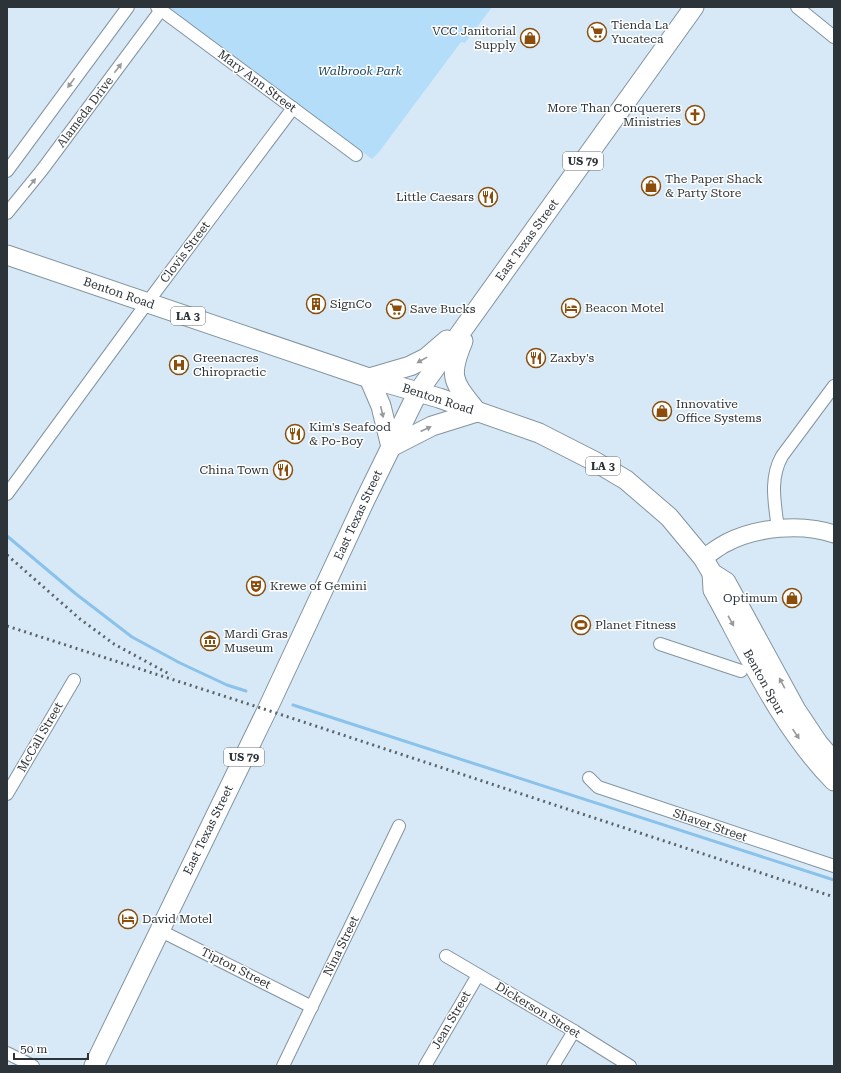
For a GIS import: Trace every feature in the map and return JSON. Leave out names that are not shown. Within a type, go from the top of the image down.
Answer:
[{"type":"main road","name":"East Texas Street","points":[[94,1066],[264,716],[418,392],[694,7]]},
{"type":"main road","name":"Benton Road","points":[[7,255],[370,378],[418,392],[539,433],[594,460],[626,480],[669,517],[708,565]]},
{"type":"main road","points":[[473,316],[454,364],[454,373],[455,381],[477,412],[432,426],[391,447],[381,406],[370,378],[410,366],[426,358],[473,316]]},
{"type":"main road","points":[[708,565],[727,543],[748,534],[778,529],[800,528],[834,534]]},
{"type":"main road","name":"Benton Spur","points":[[708,565],[726,582],[796,710],[818,743],[834,762]]},
{"type":"main road","name":"Benton Spur","points":[[708,565],[713,590],[767,688],[785,718],[806,748],[834,781]]},
{"type":"street","points":[[7,171],[128,7]]},
{"type":"street","points":[[797,7],[834,37]]},
{"type":"street","name":"Mary Ann Street","points":[[159,8],[356,155]]},
{"type":"street","name":"Alameda Drive","points":[[7,213],[42,170],[159,8]]},
{"type":"street","name":"Clovis Street","points":[[7,494],[147,302],[293,108]]},
{"type":"street","points":[[778,529],[773,487],[777,466],[782,456],[834,386]]},
{"type":"street","points":[[660,644],[740,672]]},
{"type":"street","name":"McCall Street","points":[[7,794],[74,680]]},
{"type":"street","name":"Shaver Street","points":[[589,778],[598,787],[834,866]]},
{"type":"street","name":"Nina Street","points":[[283,1066],[399,826]]},
{"type":"street","name":"Tipton Street","points":[[160,930],[312,1007]]},
{"type":"street","name":"Dickerson Street","points":[[446,956],[574,1030],[630,1066]]},
{"type":"street","name":"Jean Street","points":[[425,1066],[478,974]]},
{"type":"street","points":[[553,1066],[574,1030]]},
{"type":"street","points":[[7,1053],[33,1066]]},
{"type":"green space","name":"Walbrook Park","points":[[166,7],[492,7],[465,43],[461,42],[379,152],[372,159]]},
{"type":"waterway","points":[[7,536],[76,594],[132,637],[180,663],[227,685],[246,691]]},
{"type":"waterway","points":[[293,705],[834,880]]},
{"type":"railway","points":[[7,555],[80,619],[114,644],[171,675]]},
{"type":"railway","points":[[7,626],[834,897]]},
{"type":"place","name":"Tienda La Yucateca","points":[[597,32]]},
{"type":"place","name":"VCC Janitorial Supply","points":[[530,38]]},
{"type":"place","name":"More Than Conquerers Ministries","points":[[695,115]]},
{"type":"place","name":"The Paper Shack & Party Store","points":[[651,186]]},
{"type":"place","name":"Little Caesars","points":[[488,197]]},
{"type":"place","name":"SignCo","points":[[316,304]]},
{"type":"place","name":"Beacon Motel","points":[[571,308]]},
{"type":"place","name":"Save Bucks","points":[[396,309]]},
{"type":"place","name":"Zaxby's","points":[[536,358]]},
{"type":"place","name":"Greenacres Chiropractic","points":[[179,365]]},
{"type":"place","name":"Innovative Office Systems","points":[[662,411]]},
{"type":"place","name":"Kim's Seafood & Po-Boy","points":[[295,434]]},
{"type":"place","name":"China Town","points":[[283,470]]},
{"type":"place","name":"Krewe of Gemini","points":[[256,586]]},
{"type":"place","name":"Optimum","points":[[792,598]]},
{"type":"place","name":"Planet Fitness","points":[[581,625]]},
{"type":"place","name":"Mardi Gras Museum","points":[[210,641]]},
{"type":"place","name":"David Motel","points":[[128,919]]}]
